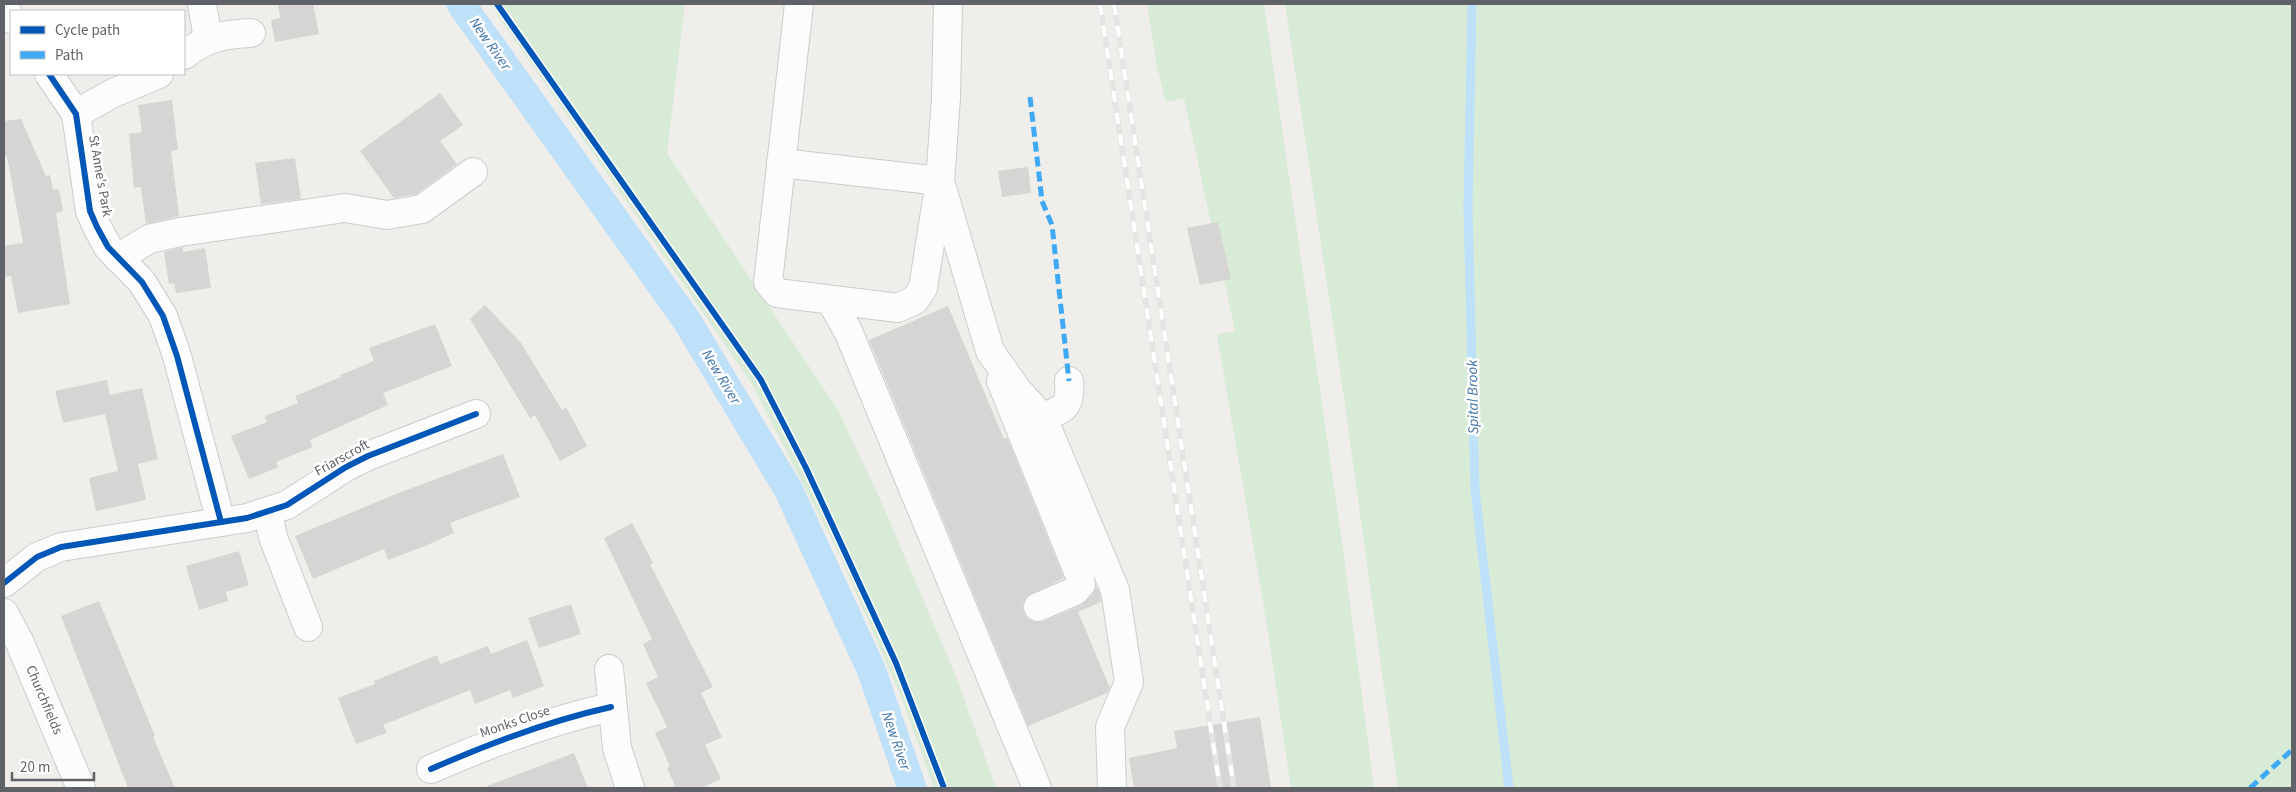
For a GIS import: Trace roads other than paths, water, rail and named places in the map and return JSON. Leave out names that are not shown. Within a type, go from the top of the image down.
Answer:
[{"type":"street","points":[[202,4],[208,39]]},
{"type":"street","points":[[799,4],[768,282],[777,293],[898,308],[915,300],[923,288],[940,181],[946,98],[948,4]]},
{"type":"street","points":[[185,54],[208,39],[220,35],[251,33]]},
{"type":"street","name":"St Anne's Park","points":[[50,75],[76,114],[90,211],[104,240],[118,258],[142,282],[163,316],[177,356],[221,522]]},
{"type":"street","points":[[76,114],[111,94],[157,75]]},
{"type":"street","points":[[781,162],[940,181]]},
{"type":"street","points":[[118,258],[149,239],[180,232],[345,208],[388,215],[422,209],[473,172]]},
{"type":"street","points":[[940,181],[990,351],[1018,391],[1032,425],[1115,590],[1129,682],[1110,727],[1112,788]]},
{"type":"street","points":[[831,300],[848,331],[1037,788]]},
{"type":"street","points":[[1032,425],[1065,407],[1070,398],[1069,382]]},
{"type":"street","name":"Friarscroft","points":[[4,583],[37,557],[62,547],[268,513],[293,502],[346,467],[368,456],[476,414]]},
{"type":"street","points":[[1032,425],[1081,584],[1075,591],[1038,608]]},
{"type":"street","points":[[268,513],[273,537],[308,627]]},
{"type":"street","name":"Churchfields","points":[[4,613],[20,643],[81,788]]},
{"type":"street","points":[[609,669],[611,707],[617,748],[630,788]]},
{"type":"street","name":"Monks Close","points":[[430,770],[484,746],[528,730],[569,716],[611,707]]},
{"type":"street","points":[[1111,762],[1123,788]]},
{"type":"waterway","name":"New River","points":[[461,4],[687,321],[788,489],[871,669],[912,788]]},
{"type":"waterway","name":"Spital Brook","points":[[1472,4],[1468,208],[1475,489],[1509,788]]},
{"type":"railway","points":[[1100,4],[1220,788]]},
{"type":"railway","points":[[1114,4],[1234,788]]}]
